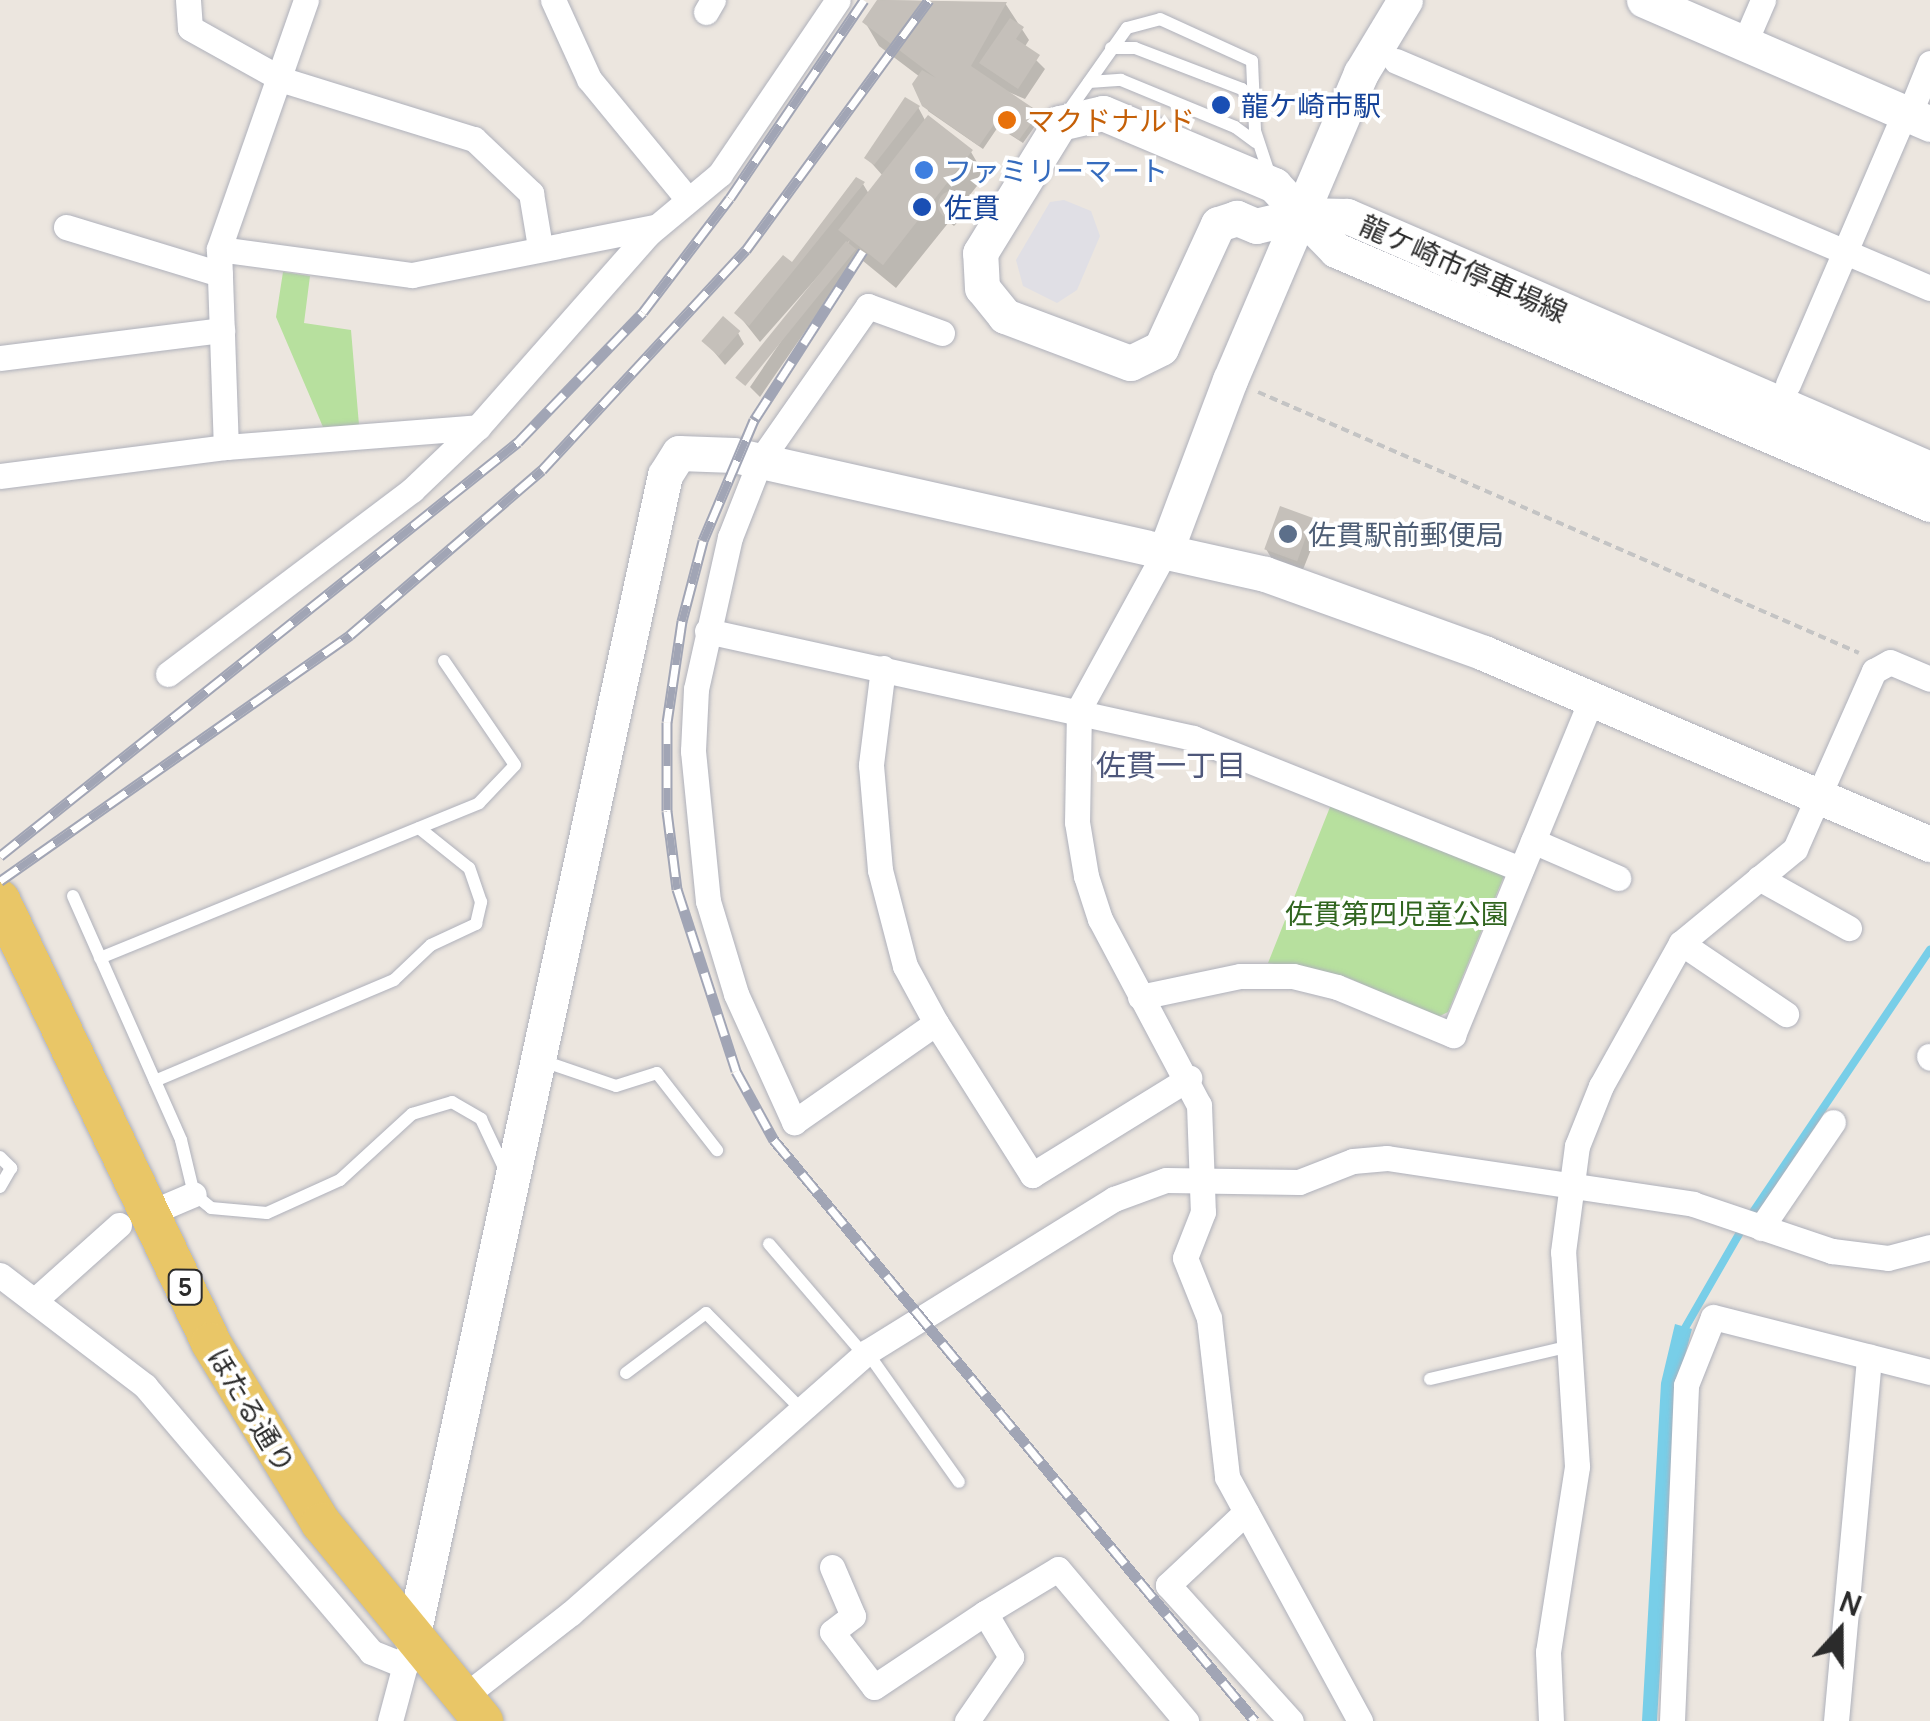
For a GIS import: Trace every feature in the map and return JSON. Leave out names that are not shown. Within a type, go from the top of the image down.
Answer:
[{"type":"main road","name":"ほたる通り","points":[[2,904],[211,1342],[321,1523],[409,1652],[473,1709]]},
{"type":"street","points":[[188,0],[190,28],[283,80],[474,138],[531,193],[540,247]]},
{"type":"street","points":[[226,448],[220,261],[283,80],[306,0]]},
{"type":"street","points":[[553,0],[588,78],[686,198]]},
{"type":"street","points":[[168,674],[412,490],[478,427],[654,227],[720,174],[838,0]]},
{"type":"street","points":[[1360,1721],[1227,1477],[1209,1318],[1186,1258],[1203,1212],[1198,1178],[1199,1105],[1190,1078],[1140,997],[1086,876],[1077,822],[1079,709],[1166,550],[1230,380],[1361,73],[1406,0]]},
{"type":"street","points":[[1644,0],[1912,122]]},
{"type":"street","points":[[1744,44],[1763,0]]},
{"type":"street","points":[[1396,61],[1930,288]]},
{"type":"street","points":[[1788,384],[1844,252],[1912,122],[1930,63]]},
{"type":"street","points":[[1103,113],[1274,185],[1302,215],[1256,226],[1237,218],[1218,224],[1161,348],[1142,361],[1116,362],[1005,316],[982,288],[980,253],[988,232],[1060,123],[1103,113]]},
{"type":"street","name":"龍ケ崎市停車場線","points":[[1302,215],[1347,216],[1930,469]]},
{"type":"street","name":"龍ケ崎市停車場線","points":[[1302,215],[1336,250],[1930,504]]},
{"type":"street","points":[[66,227],[220,261],[412,275],[654,227]]},
{"type":"street","points":[[936,1023],[794,1122],[736,994],[708,901],[693,751],[707,631],[730,537],[760,460],[868,306],[942,333]]},
{"type":"street","points":[[0,358],[222,330]]},
{"type":"street","points":[[0,476],[226,448],[478,427]]},
{"type":"street","points":[[390,1721],[409,1652],[665,475],[679,453],[692,449],[760,460],[1166,550],[1345,600],[1930,844]]},
{"type":"street","points":[[707,631],[1079,709],[1250,756],[1521,868]]},
{"type":"street","points":[[1551,1721],[1548,1652],[1577,1466],[1563,1252],[1577,1146],[1601,1086],[1682,943],[1795,850],[1881,662],[1930,679]]},
{"type":"street","points":[[882,668],[870,765],[880,870],[905,966],[936,1023],[1032,1175],[1190,1078]]},
{"type":"street","points":[[1140,997],[1240,976],[1292,976],[1337,987],[1452,1035],[1592,700]]},
{"type":"street","points":[[1532,841],[1618,878]]},
{"type":"street","points":[[1759,878],[1849,928]]},
{"type":"street","points":[[1682,943],[1786,1014]]},
{"type":"street","points":[[1761,1228],[1833,1122]]},
{"type":"street","points":[[473,1709],[571,1613],[866,1354],[1114,1199],[1166,1180],[1299,1182],[1353,1161],[1387,1158],[1693,1204],[1761,1228],[1870,1257],[1930,1247]]},
{"type":"street","points":[[166,1206],[194,1194]]},
{"type":"street","points":[[34,1301],[120,1225]]},
{"type":"street","points":[[0,1275],[146,1386],[371,1652],[409,1652]]},
{"type":"street","points":[[1672,1721],[1686,1384],[1713,1317],[1930,1372]]},
{"type":"street","points":[[1836,1721],[1869,1356]]},
{"type":"street","points":[[1246,1512],[1168,1586],[1291,1721]]},
{"type":"street","points":[[832,1568],[853,1616],[832,1632],[874,1687],[1058,1569],[1186,1721]]},
{"type":"street","points":[[967,1721],[1011,1657],[985,1613]]},
{"type":"lane","points":[[1060,123],[1111,48],[1136,20],[1160,20],[1245,54],[1255,71],[1258,144],[1274,185]]},
{"type":"lane","points":[[1111,48],[1135,48],[1242,89],[1254,102]]},
{"type":"lane","points":[[1089,82],[1122,80],[1235,127],[1258,144]]},
{"type":"lane","points":[[100,958],[479,803],[515,764],[444,660]]},
{"type":"lane","points":[[155,1082],[394,980],[431,944],[476,924],[481,902],[469,868],[419,828]]},
{"type":"lane","points":[[72,896],[181,1140],[194,1194],[211,1208],[268,1213],[340,1180],[412,1114],[452,1102],[481,1118],[512,1183]]},
{"type":"lane","points":[[538,1060],[616,1086],[656,1073],[718,1150]]},
{"type":"lane","points":[[0,1157],[11,1168],[0,1187]]},
{"type":"lane","points":[[769,1244],[866,1354],[959,1482]]},
{"type":"lane","points":[[626,1374],[706,1313],[801,1410]]},
{"type":"lane","points":[[1430,1380],[1571,1346]]},
{"type":"path","points":[[1230,380],[1881,662]]},
{"type":"shaded area","points":[[1064,200],[1091,211],[1100,236],[1077,290],[1057,303],[1023,286],[1016,260],[1050,202]]},
{"type":"green space","points":[[283,272],[310,276],[304,323],[351,330],[359,425],[323,427],[276,317]]},
{"type":"green space","name":"佐貫第四児童公園","points":[[1332,802],[1504,876],[1448,1012],[1438,1017],[1346,977],[1268,963]]},
{"type":"water","points":[[1675,1324],[1692,1329],[1677,1386],[1657,1721],[1642,1721],[1661,1383]]},
{"type":"building","points":[[877,0],[1007,2],[971,66],[1039,112],[1019,140],[995,123],[979,146],[922,106],[912,84],[922,70],[936,78],[862,22]]},
{"type":"building","points":[[1010,18],[1024,27],[1016,39],[1040,55],[1018,89],[979,63]]},
{"type":"building","points":[[905,97],[920,106],[874,165],[864,158]]},
{"type":"building","points":[[928,115],[973,150],[883,265],[838,230]]},
{"type":"building","points":[[856,177],[865,182],[749,326],[734,313],[783,255],[792,262]]},
{"type":"building","points":[[952,191],[962,195],[966,205],[962,215],[952,219],[942,215],[938,205],[942,195]]},
{"type":"building","points":[[846,241],[856,249],[745,386],[735,378]]},
{"type":"building","points":[[723,316],[740,331],[719,356],[701,341]]},
{"type":"building","points":[[1280,506],[1313,518],[1297,561],[1264,549]]},
{"type":"waterway","points":[[1751,1215],[1930,950]]},
{"type":"waterway","points":[[1681,1335],[1743,1227]]},
{"type":"railway","points":[[0,856],[518,442],[643,312],[730,198],[864,0]]},
{"type":"railway","points":[[0,881],[350,635],[542,470],[746,250],[929,0]]},
{"type":"railway","points":[[863,251],[754,420],[703,541],[682,621],[667,722],[667,811],[677,889],[736,1071],[774,1140],[1255,1721]]},
{"type":"place","name":"龍ケ崎市駅","points":[[1221,105]]},
{"type":"place","name":"マクドナルド","points":[[1007,120]]},
{"type":"place","name":"ファミリーマート","points":[[924,170]]},
{"type":"place","name":"佐貫","points":[[922,207]]},
{"type":"place","name":"佐貫駅前郵便局","points":[[1288,534]]},
{"type":"district","name":"佐貫一丁目","points":[[1171,765]]}]
